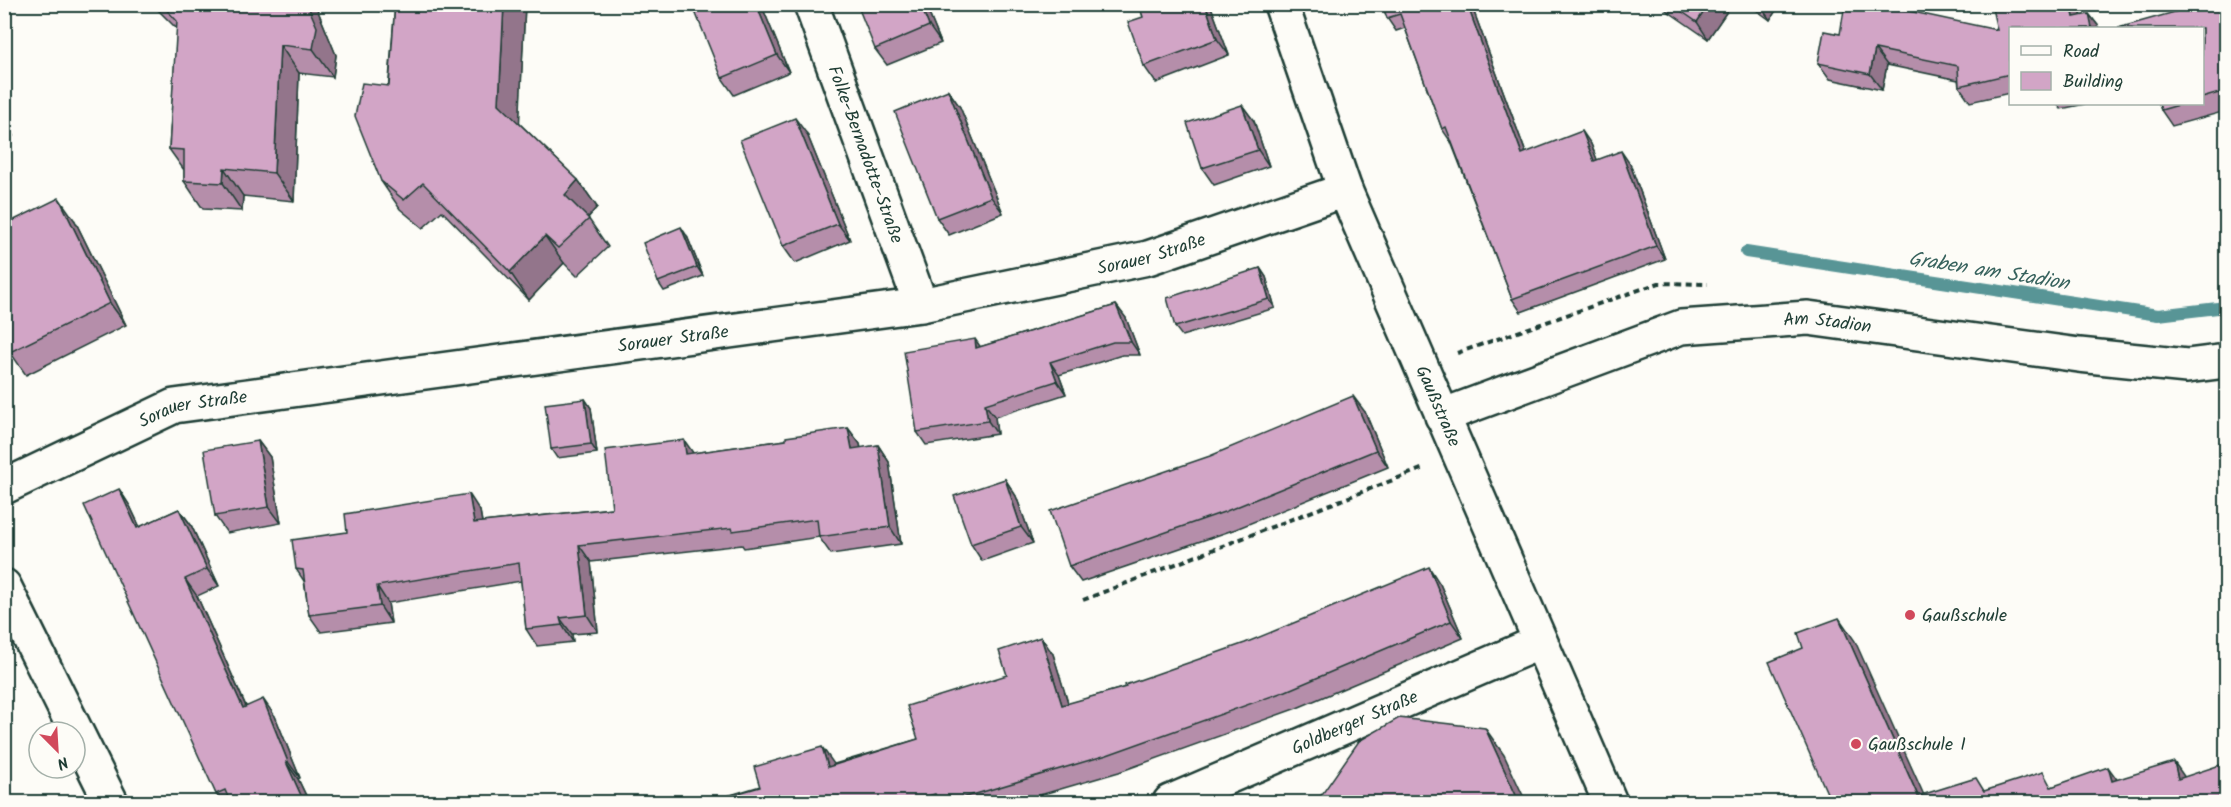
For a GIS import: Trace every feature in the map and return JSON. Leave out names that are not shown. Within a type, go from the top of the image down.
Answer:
[{"type":"street","name":"Folke-Bernadotte-Straße","points":[[811,4],[921,305]]},
{"type":"street","name":"Gaußstraße","points":[[1281,4],[1345,190],[1610,802]]},
{"type":"street","name":"Sorauer Straße","points":[[4,487],[174,406],[921,305],[1148,258],[1345,190]]},
{"type":"street","name":"Am Stadion","points":[[1442,416],[1681,327],[1808,318],[2079,355],[2187,366],[2226,361]]},
{"type":"street","points":[[4,586],[111,802]]},
{"type":"street","name":"Goldberger Straße","points":[[1170,802],[1540,642]]},
{"type":"path","points":[[1083,600],[1458,454]]},
{"type":"building","points":[[161,4],[307,4],[317,27],[313,49],[280,45],[274,173],[224,168],[223,183],[184,181],[184,150],[169,149],[177,21]]},
{"type":"building","points":[[395,4],[504,4],[499,104],[578,180],[565,195],[589,219],[558,248],[545,236],[510,272],[423,183],[404,200],[381,181],[355,116],[362,83],[389,86]]},
{"type":"building","points":[[692,4],[756,4],[777,55],[722,78]]},
{"type":"building","points":[[857,4],[920,4],[929,26],[875,49]]},
{"type":"building","points":[[1139,4],[1205,4],[1217,39],[1144,66],[1128,22],[1143,17]]},
{"type":"building","points":[[1382,4],[1467,4],[1522,154],[1582,131],[1594,161],[1621,151],[1656,246],[1512,299],[1446,127],[1442,129],[1400,14],[1387,18]]},
{"type":"building","points":[[1671,4],[1709,4],[1697,22]]},
{"type":"building","points":[[1845,4],[1876,4],[1997,30],[1991,4],[2071,4],[2074,17],[2089,14],[2092,27],[2009,27],[2009,74],[1959,86],[1958,66],[1875,49],[1870,74],[1818,63],[1824,31],[1840,34]]},
{"type":"building","points":[[2203,4],[2226,4],[2226,91],[2204,97],[2204,27],[2122,27]]},
{"type":"building","points":[[948,90],[991,197],[937,218],[895,112]]},
{"type":"building","points":[[1242,105],[1258,150],[1202,168],[1187,123]]},
{"type":"building","points":[[2159,105],[2178,105],[2161,110]]},
{"type":"building","points":[[795,118],[838,224],[783,246],[740,140]]},
{"type":"building","points":[[59,198],[110,303],[10,352],[4,341],[4,225]]},
{"type":"building","points":[[681,227],[697,267],[658,282],[643,243]]},
{"type":"building","points":[[1260,268],[1269,299],[1175,327],[1167,298]]},
{"type":"building","points":[[1116,305],[1131,342],[1113,342],[1050,362],[1057,381],[985,404],[988,421],[917,432],[904,351],[975,339],[976,348]]},
{"type":"building","points":[[1353,396],[1376,450],[1224,512],[1069,566],[1050,511],[1210,456]]},
{"type":"building","points":[[585,399],[591,444],[551,449],[545,404]]},
{"type":"building","points":[[848,428],[852,449],[878,445],[890,527],[819,537],[817,519],[733,531],[732,528],[579,545],[587,615],[560,618],[562,625],[526,629],[519,563],[377,586],[380,606],[309,615],[303,570],[296,569],[292,540],[347,532],[345,514],[469,494],[474,523],[612,508],[605,450],[684,440],[686,454],[786,440],[786,437]]},
{"type":"building","points":[[258,441],[269,507],[215,516],[204,450]]},
{"type":"building","points":[[1005,479],[1021,527],[971,544],[954,496]]},
{"type":"building","points":[[119,489],[137,528],[179,509],[207,569],[185,579],[243,708],[263,699],[288,762],[286,762],[304,802],[230,802],[225,790],[216,794],[84,505]]},
{"type":"building","points":[[1429,567],[1451,621],[1286,691],[1107,755],[949,802],[938,802],[935,794],[908,802],[707,802],[760,787],[754,767],[822,747],[828,767],[918,739],[907,706],[1007,675],[999,651],[1041,637],[1062,705],[1126,687],[1125,685],[1245,643]]},
{"type":"building","points":[[1839,618],[1918,796],[1976,778],[1984,791],[2043,772],[2051,787],[2108,767],[2112,781],[2174,762],[2178,779],[2226,763],[2226,802],[1831,802],[1769,662],[1803,648],[1798,633]]},
{"type":"building","points":[[1399,718],[1485,728],[1519,802],[1319,802],[1318,800],[1359,741]]},
{"type":"waterway","name":"Graben am Stadion","points":[[1746,252],[2158,315],[2226,307]]},
{"type":"place","name":"Gaußschule","points":[[1910,615]]},
{"type":"place","name":"Gaußschule I","points":[[1856,744]]}]
